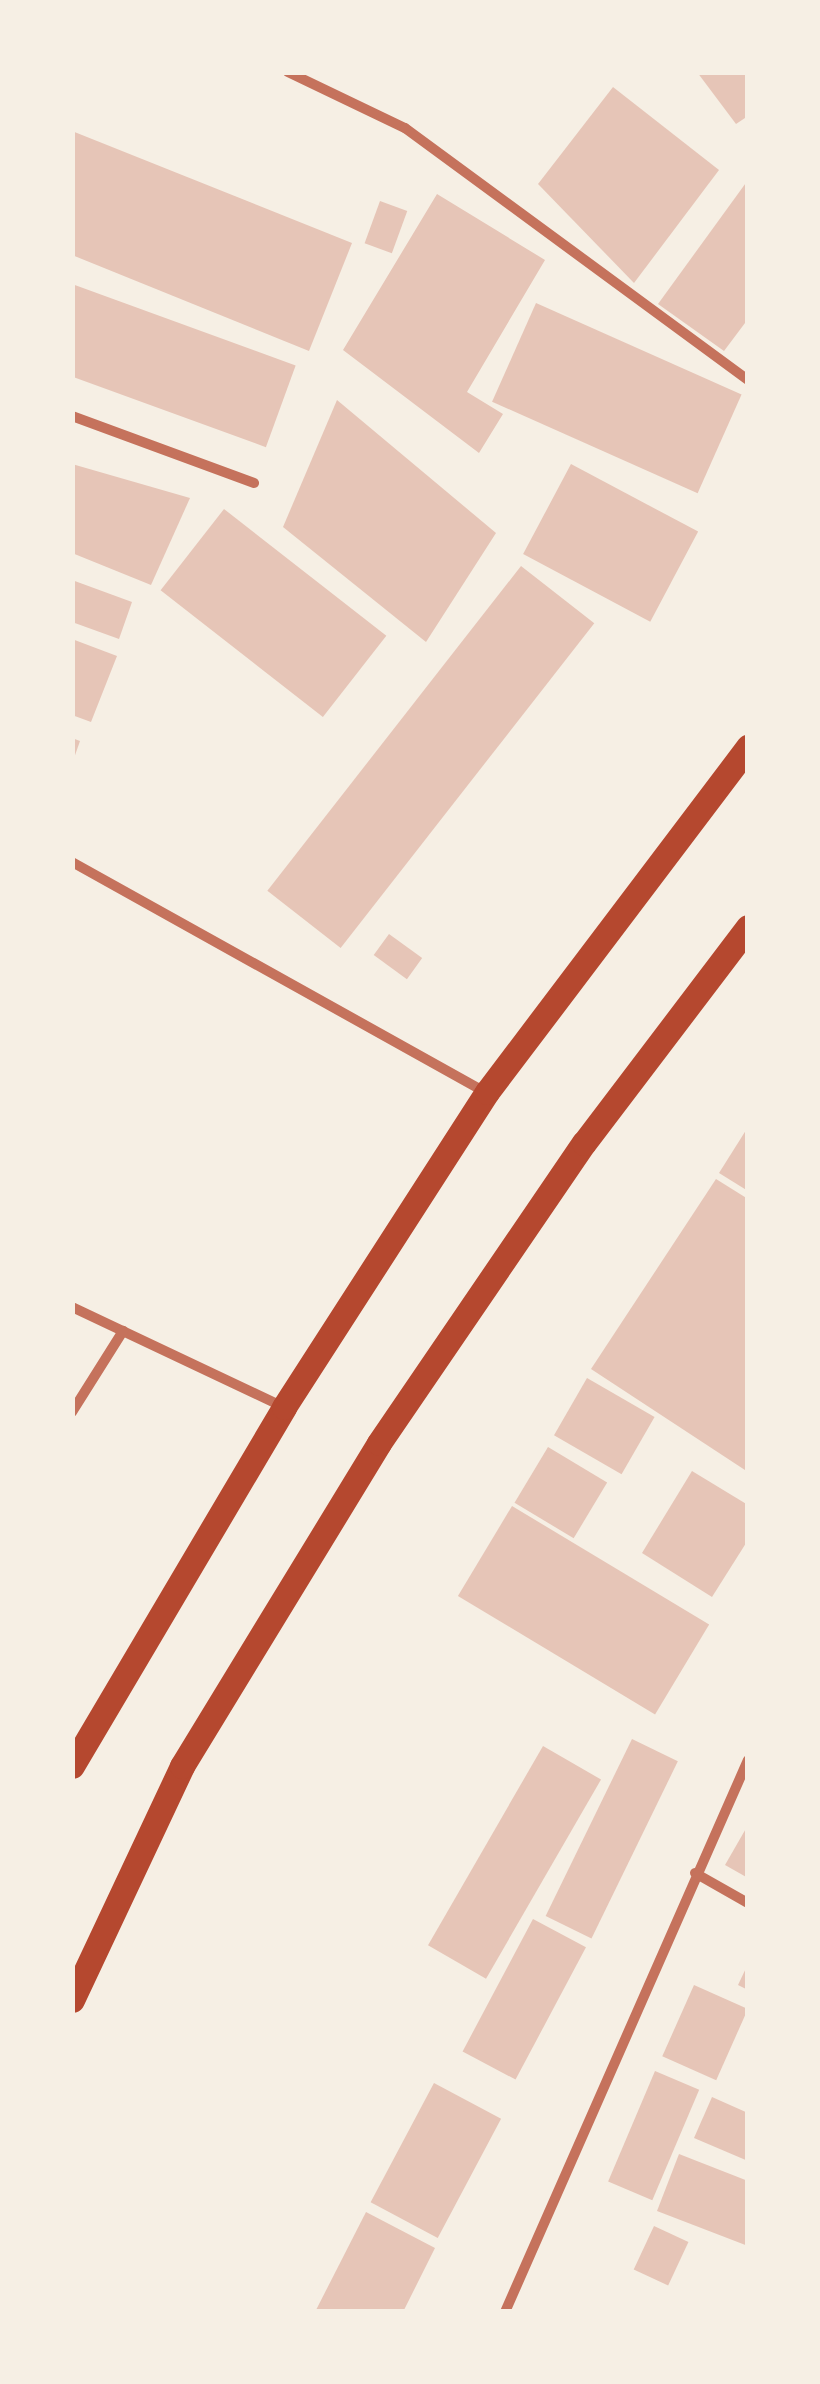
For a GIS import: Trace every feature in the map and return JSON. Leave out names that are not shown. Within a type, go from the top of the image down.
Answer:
[{"type":"main road","points":[[72,1766],[284,1406],[486,1092],[748,746]]},
{"type":"main road","points":[[72,2000],[182,1766],[380,1443],[584,1143],[748,927]]},
{"type":"street","points":[[288,72],[405,128],[748,380]]},
{"type":"street","points":[[72,416],[254,483]]},
{"type":"street","points":[[72,862],[486,1092]]},
{"type":"street","points":[[72,1307],[284,1406]]},
{"type":"street","points":[[72,1412],[123,1331]]},
{"type":"street","points":[[505,2312],[694,1873],[748,1760]]},
{"type":"street","points":[[694,1873],[748,1904]]},
{"type":"building","points":[[697,72],[748,72],[748,116],[736,124]]},
{"type":"building","points":[[613,87],[719,170],[634,283],[538,184]]},
{"type":"building","points":[[72,131],[352,243],[309,351],[72,255]]},
{"type":"building","points":[[748,180],[748,319],[724,351],[658,304]]},
{"type":"building","points":[[437,194],[545,260],[467,392],[503,414],[479,453],[343,350]]},
{"type":"building","points":[[380,201],[407,211],[392,253],[365,243]]},
{"type":"building","points":[[72,284],[296,365],[266,447],[72,377]]},
{"type":"building","points":[[536,303],[742,395],[698,493],[492,402]]},
{"type":"building","points":[[337,400],[496,533],[426,642],[283,527]]},
{"type":"building","points":[[72,464],[190,498],[151,585],[72,553]]},
{"type":"building","points":[[571,464],[698,532],[650,622],[523,554]]},
{"type":"building","points":[[224,509],[386,636],[323,717],[161,590]]},
{"type":"building","points":[[521,566],[594,623],[341,948],[267,891]]},
{"type":"building","points":[[72,580],[132,602],[119,639],[72,622]]},
{"type":"building","points":[[72,639],[117,656],[91,722],[72,715]]},
{"type":"building","points":[[72,738],[80,741],[73,761],[72,761]]},
{"type":"building","points":[[389,934],[422,958],[407,979],[374,955]]},
{"type":"building","points":[[748,1127],[748,1191],[719,1173]]},
{"type":"building","points":[[716,1179],[748,1199],[748,1472],[591,1369]]},
{"type":"building","points":[[587,1378],[655,1417],[622,1474],[554,1435]]},
{"type":"building","points":[[548,1447],[607,1483],[574,1538],[515,1503]]},
{"type":"building","points":[[692,1471],[748,1505],[748,1540],[712,1597],[642,1553]]},
{"type":"building","points":[[512,1506],[709,1624],[655,1714],[458,1596]]},
{"type":"building","points":[[632,1739],[678,1761],[591,1938],[546,1916]]},
{"type":"building","points":[[543,1746],[601,1780],[486,1979],[428,1945]]},
{"type":"building","points":[[748,1825],[748,1878],[725,1865]]},
{"type":"building","points":[[533,1919],[586,1947],[516,2080],[463,2051]]},
{"type":"building","points":[[748,1964],[748,1990],[738,1985]]},
{"type":"building","points":[[694,1985],[748,2009],[716,2080],[662,2056]]},
{"type":"building","points":[[655,2071],[699,2090],[652,2200],[608,2181]]},
{"type":"building","points":[[434,2083],[501,2119],[438,2238],[371,2202]]},
{"type":"building","points":[[712,2097],[748,2113],[748,2161],[694,2138]]},
{"type":"building","points":[[679,2154],[748,2181],[748,2246],[657,2211]]},
{"type":"building","points":[[366,2212],[435,2248],[403,2312],[315,2312]]},
{"type":"building","points":[[654,2226],[688,2242],[668,2286],[634,2270]]}]
